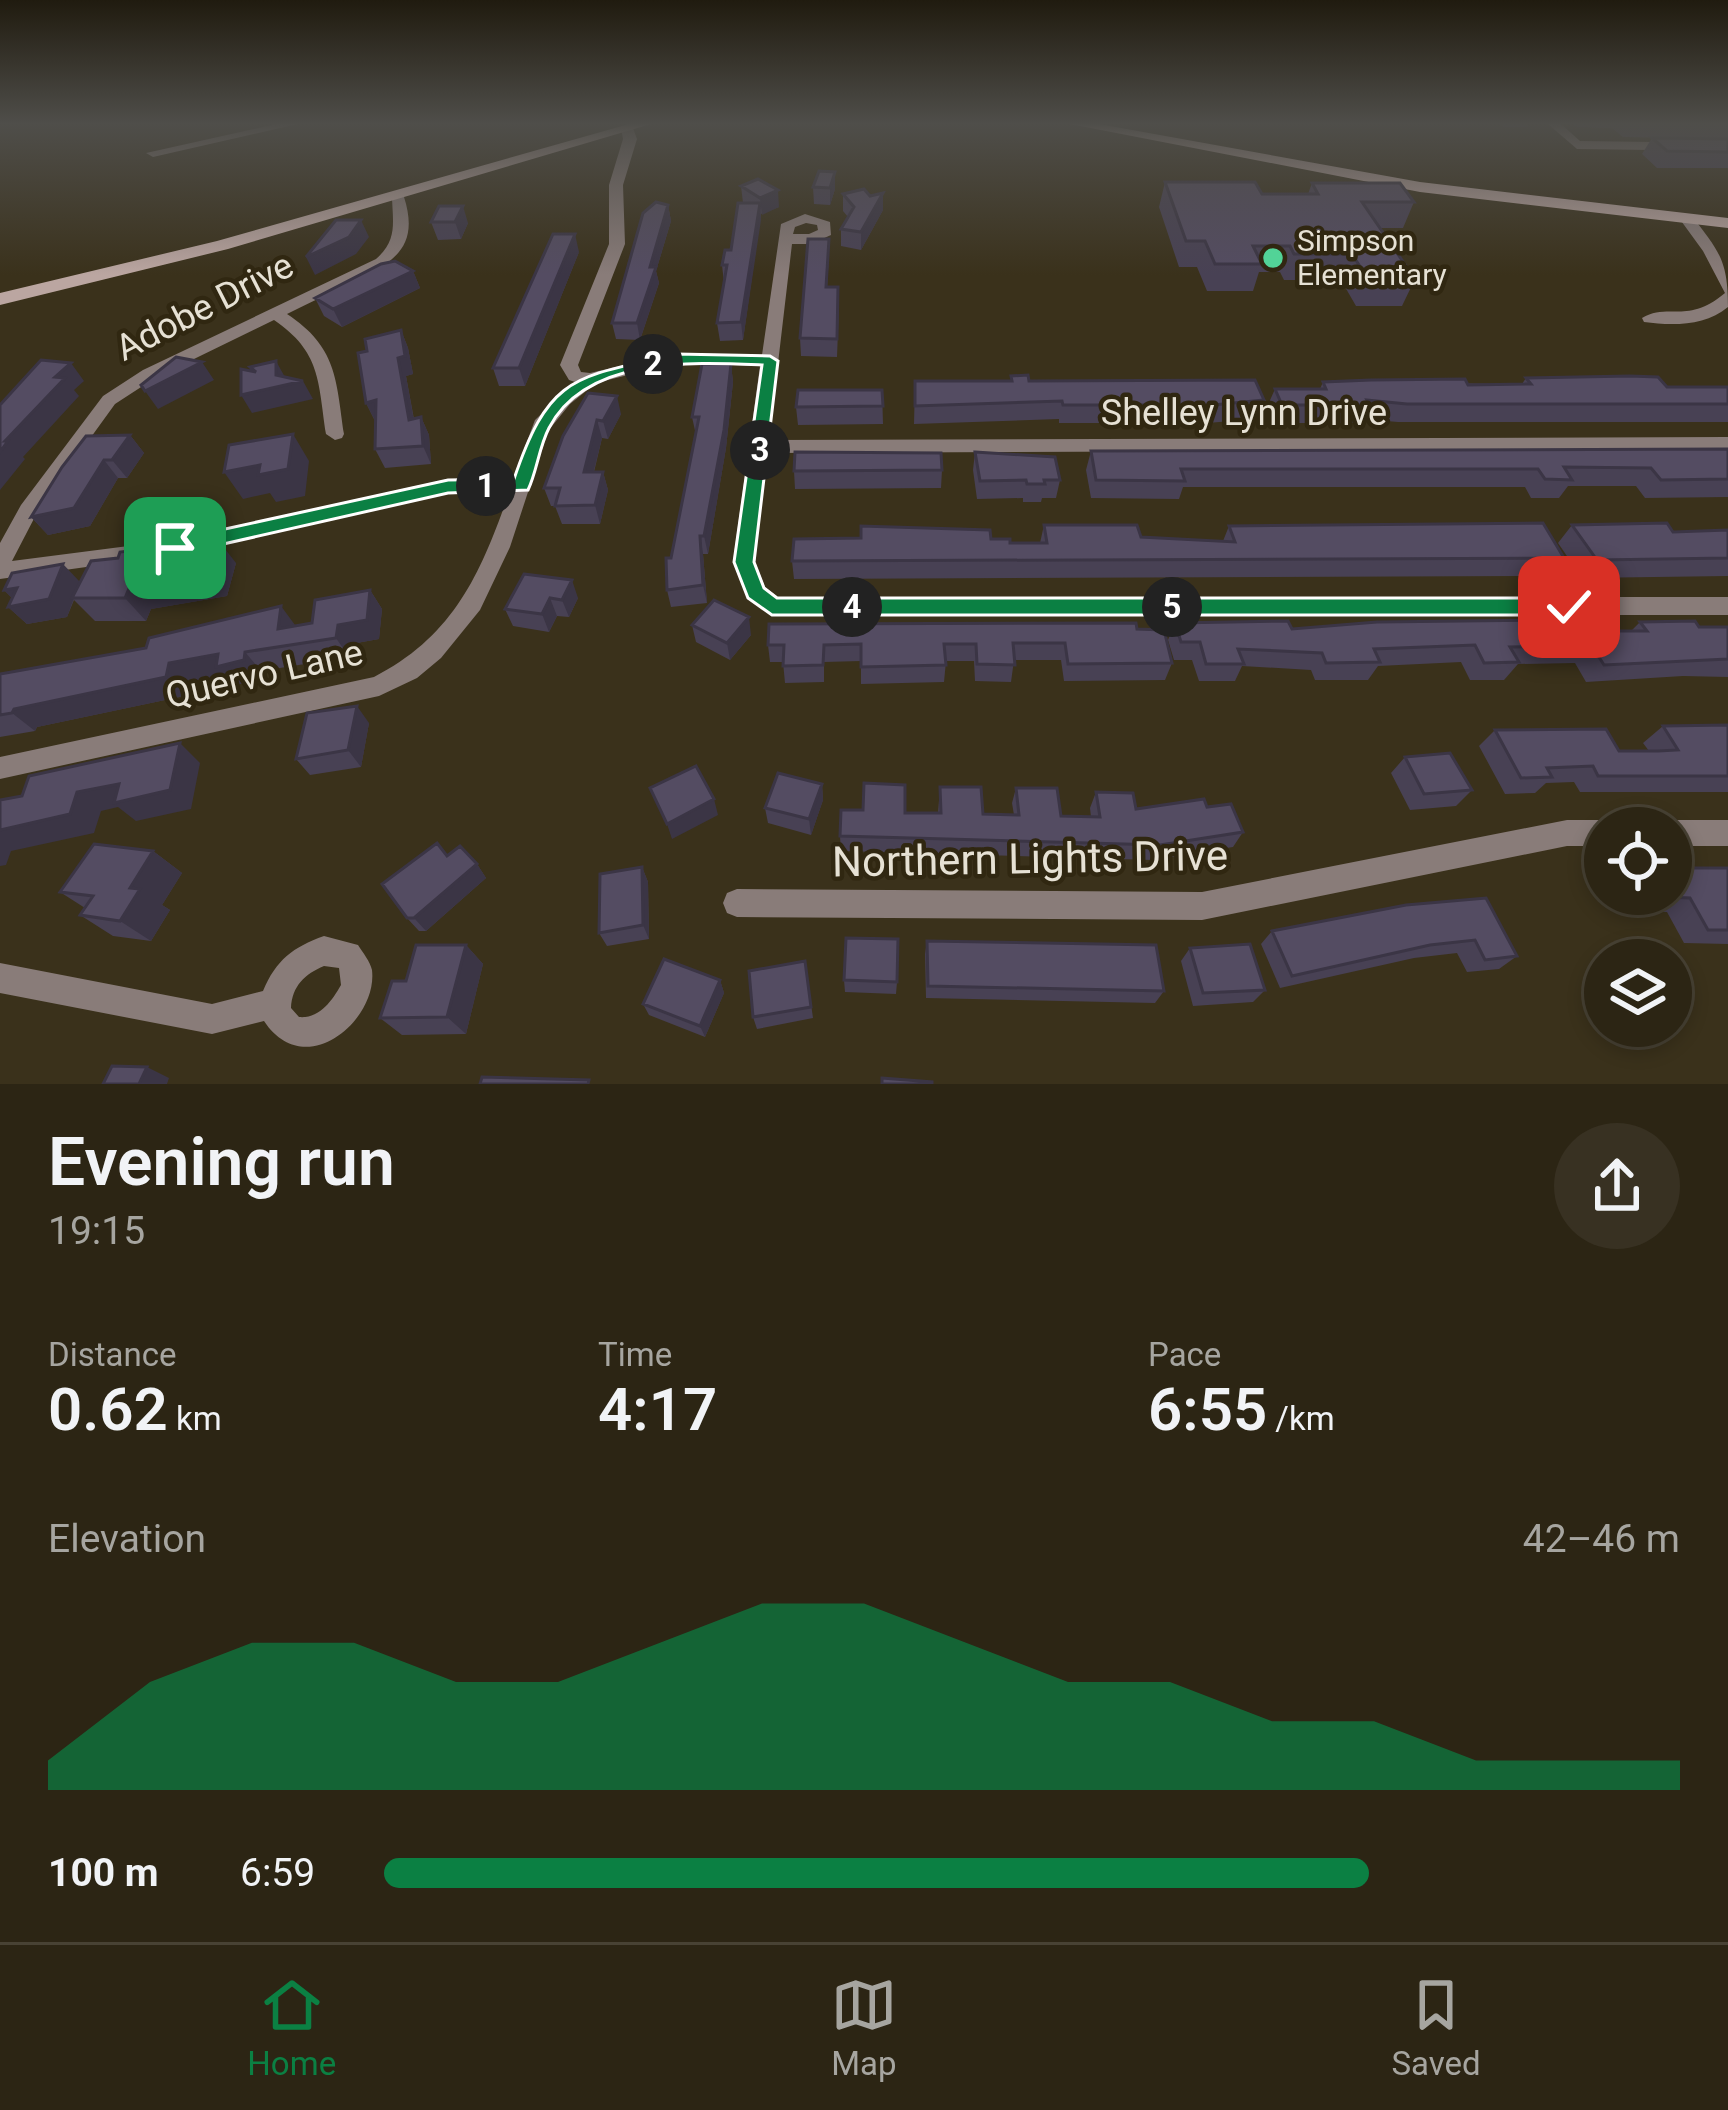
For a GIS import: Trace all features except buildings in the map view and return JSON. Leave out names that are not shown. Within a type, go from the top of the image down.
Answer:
[{"type":"main road","points":[[0,299],[472,175]]},
{"type":"main road","points":[[1352,175],[1420,187],[1728,223]]},
{"type":"street","points":[[619,175],[616,244],[569,365],[574,376],[590,379],[676,358],[770,361]]},
{"type":"street","name":"Adobe Drive","points":[[0,567],[31,505],[109,400],[149,374],[390,255],[405,218],[397,197]]},
{"type":"street","points":[[1650,318],[1694,318],[1718,311],[1727,299],[1710,250],[1686,218]]},
{"type":"street","points":[[785,239],[744,562],[756,592],[772,607],[1728,607]]},
{"type":"street","points":[[274,313],[309,334],[321,352],[335,434]]},
{"type":"street","name":"Quervo Lane","points":[[0,768],[379,686],[403,676],[429,656],[484,590],[541,426],[590,379]]},
{"type":"street","name":"Shelley Lynn Drive","points":[[760,447],[1728,443]]},
{"type":"street","points":[[0,567],[175,548],[448,486],[521,486]]},
{"type":"street","name":"Northern Lights Drive","points":[[737,903],[1202,906],[1584,833]]},
{"type":"street","points":[[1692,833],[1728,833]]},
{"type":"street","points":[[0,978],[212,1019],[274,1004]]},
{"type":"place","name":"Simpson Elementary","points":[[1273,258]]},
{"type":"route","points":[[175,548],[448,486],[521,486],[541,426],[590,379],[676,358],[704,358],[770,361],[744,562],[756,592],[772,607],[1569,607]]}]
